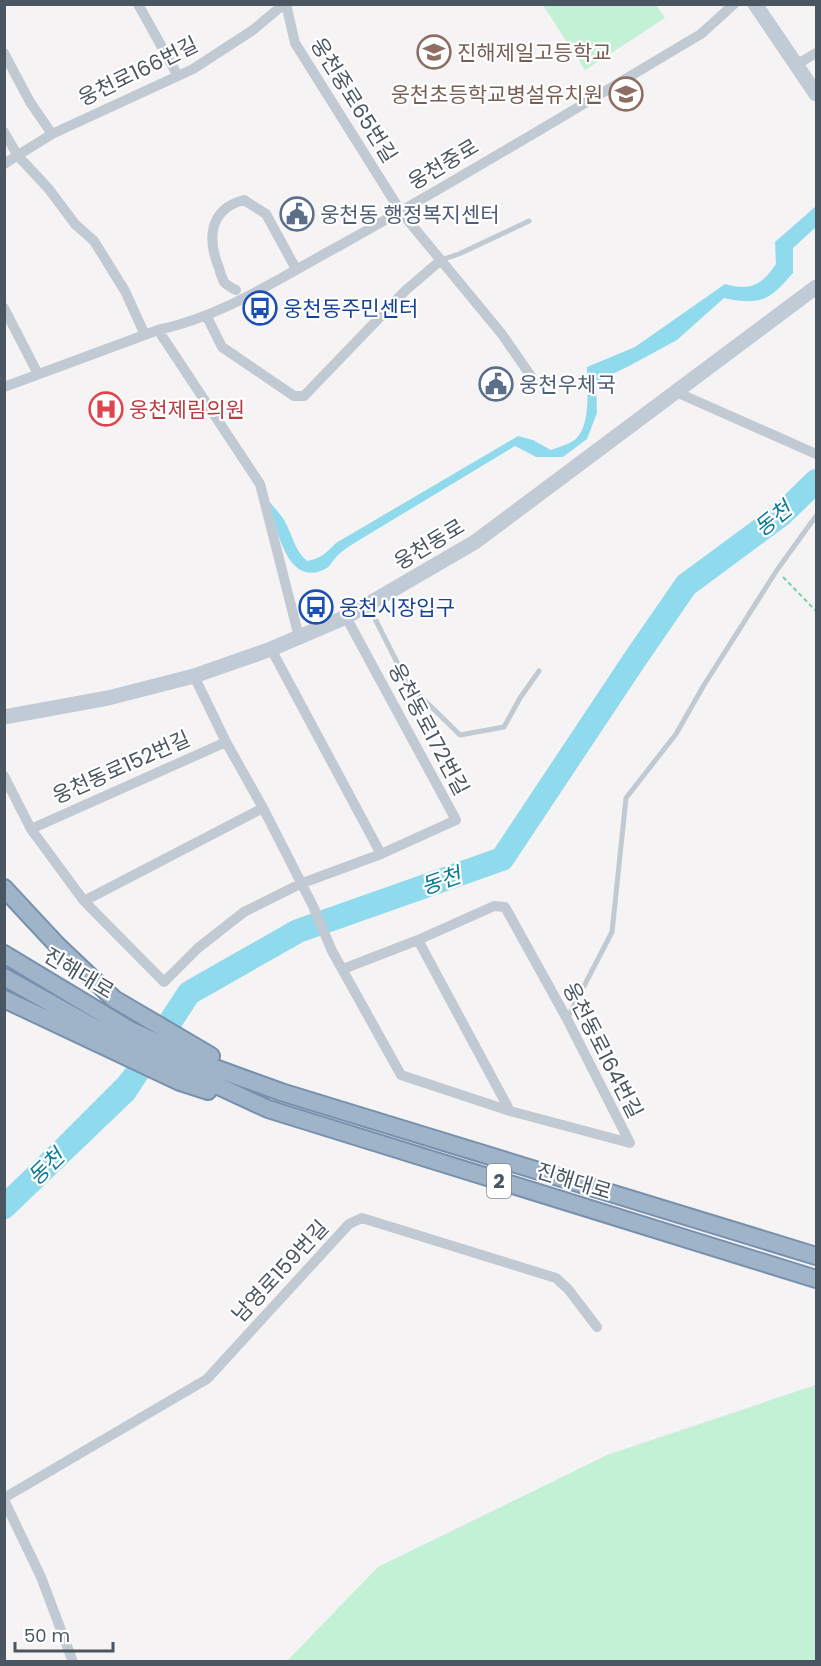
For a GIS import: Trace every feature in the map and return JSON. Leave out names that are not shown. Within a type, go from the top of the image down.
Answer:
[{"type":"highway","points":[[4,888],[57,945],[114,999],[205,1059]]},
{"type":"highway","name":"진해대로","points":[[4,954],[130,1030],[281,1092],[816,1256]]},
{"type":"highway","name":"진해대로","points":[[4,977],[103,1039],[183,1076],[268,1109],[816,1279]]},
{"type":"highway","points":[[4,999],[103,1039]]},
{"type":"main road","points":[[755,4],[816,94]]},
{"type":"main road","name":"웅천동로","points":[[4,717],[108,698],[194,676],[271,649],[346,617],[475,542],[816,287]]},
{"type":"street","points":[[138,4],[178,76]]},
{"type":"street","name":"웅천로166번길","points":[[4,164],[52,134],[193,69],[253,30],[285,4]]},
{"type":"street","name":"웅천중로65번길","points":[[285,4],[295,43],[401,212],[501,333],[532,379]]},
{"type":"street","name":"웅천중로","points":[[4,387],[230,306],[401,212],[701,34],[734,4]]},
{"type":"street","points":[[4,53],[30,102],[52,134]]},
{"type":"street","points":[[796,65],[816,53]]},
{"type":"street","points":[[4,132],[18,156],[48,188],[75,224],[94,241],[125,291],[145,335]]},
{"type":"street","points":[[236,290],[224,282],[212,252],[212,228],[220,214],[231,203],[244,200],[266,214],[296,269]]},
{"type":"street","points":[[206,315],[222,347],[294,396],[304,396],[406,290],[441,260]]},
{"type":"street","points":[[4,308],[38,374]]},
{"type":"street","points":[[158,330],[260,484],[299,637]]},
{"type":"street","points":[[676,392],[816,454]]},
{"type":"street","name":"웅천동로172번길","points":[[300,884],[381,854],[456,820],[346,617]]},
{"type":"street","points":[[271,649],[381,854]]},
{"type":"street","points":[[4,776],[31,829],[84,901],[164,982],[198,948],[244,912],[300,884],[194,676]]},
{"type":"street","name":"웅천동로152번길","points":[[31,829],[226,742]]},
{"type":"street","points":[[84,901],[263,808]]},
{"type":"street","name":"웅천동로164번길","points":[[300,884],[313,906],[332,951],[401,1075],[510,1111],[630,1143],[567,1019],[505,907],[494,906],[418,940],[343,969]]},
{"type":"street","points":[[418,940],[510,1111]]},
{"type":"street","name":"남영로159번길","points":[[73,1662],[41,1577],[4,1499],[207,1379],[349,1224],[362,1218],[556,1278],[568,1289],[597,1327]]},
{"type":"lane","points":[[441,260],[459,254],[529,221]]},
{"type":"lane","points":[[567,1019],[612,932],[626,798],[675,734],[777,570],[816,516]]},
{"type":"lane","points":[[367,603],[408,684],[460,735],[504,727],[520,698],[539,671]]},
{"type":"path","points":[[777,570],[816,611]]},
{"type":"green space","points":[[543,5],[656,5],[665,18],[585,70]]},
{"type":"green space","points":[[816,1385],[816,1661],[287,1661],[378,1567],[607,1455]]},
{"type":"water","points":[[816,206],[816,227],[793,248],[793,273],[771,295],[756,301],[724,298],[677,340],[596,382],[597,413],[587,439],[563,457],[536,457],[515,446],[351,545],[325,569],[312,573],[301,570],[292,563],[285,552],[269,501],[284,520],[296,547],[307,561],[320,557],[336,543],[518,436],[533,440],[551,450],[573,441],[579,435],[586,417],[587,367],[635,347],[725,284],[748,287],[760,282],[776,264],[775,242]]},
{"type":"water","points":[[189,993],[125,1091],[5,1207],[5,1191],[117,1079]]},
{"type":"waterway","name":"동천","points":[[4,1207],[125,1091],[189,993],[298,931],[502,859],[686,585],[782,514],[816,481]]},
{"type":"place","name":"진해제일고등학교","points":[[434,52]]},
{"type":"place","name":"웅천초등학교병설유치원","points":[[626,94]]},
{"type":"place","name":"웅천동 행정복지센터","points":[[297,214]]},
{"type":"place","name":"웅천동주민센터","points":[[260,308]]},
{"type":"place","name":"웅천우체국","points":[[496,384]]},
{"type":"place","name":"웅천제림의원","points":[[106,409]]},
{"type":"place","name":"웅천시장입구","points":[[316,607]]}]
